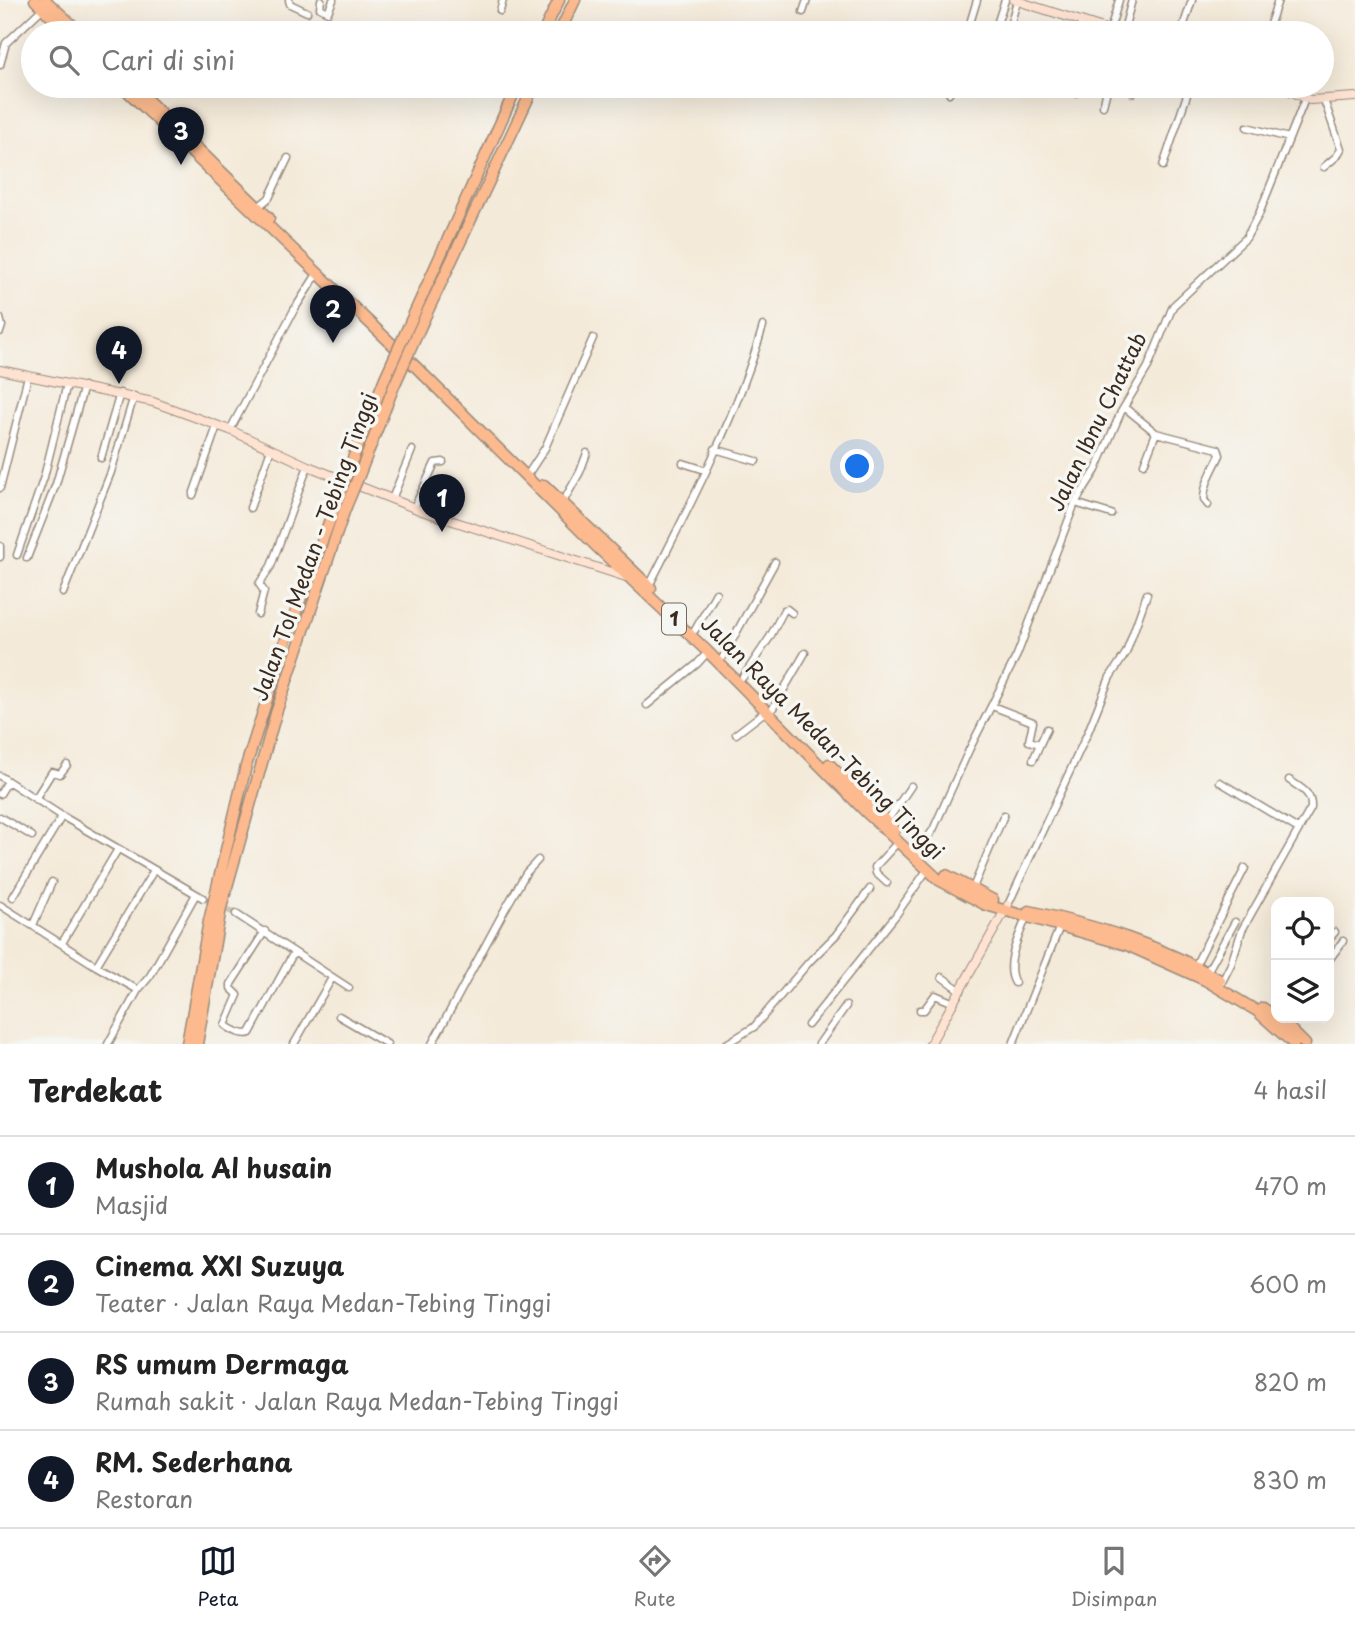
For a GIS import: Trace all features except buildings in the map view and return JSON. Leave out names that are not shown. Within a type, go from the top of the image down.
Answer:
[{"type":"highway","points":[[549,21],[559,0]]},
{"type":"highway","points":[[565,21],[575,0]]},
{"type":"highway","points":[[41,3],[57,21]]},
{"type":"highway","points":[[41,3],[64,21]]},
{"type":"highway","name":"Jalan Raya Medan-Tebing Tinggi","points":[[134,98],[417,368],[610,566],[649,586],[723,657],[898,842],[950,879],[1026,918],[1127,945],[1205,980],[1257,1011],[1294,1044]]},
{"type":"highway","name":"Jalan Raya Medan-Tebing Tinggi","points":[[145,98],[563,502],[708,652],[887,821],[928,870],[970,898],[1085,925],[1137,941],[1207,972],[1271,1010]]},
{"type":"highway","points":[[418,317],[512,98]]},
{"type":"highway","points":[[418,317],[528,98]]},
{"type":"highway","name":"Jalan Tol Medan - Tebing Tinggi","points":[[197,1044],[225,895],[276,713],[340,508],[389,382],[418,317]]},
{"type":"highway","points":[[187,1044],[209,921],[246,766],[287,636],[340,508]]},
{"type":"highway","name":"Jalan Raya Medan-Tebing Tinggi","points":[[1288,1023],[1305,1044]]},
{"type":"main road","points":[[1016,1],[1082,21]]},
{"type":"main road","points":[[1305,99],[1355,97]]},
{"type":"main road","points":[[0,370],[134,396],[230,430],[308,466],[470,528],[610,566]]},
{"type":"main road","points":[[930,1044],[1006,908]]},
{"type":"street","points":[[289,0],[290,5],[307,12]]},
{"type":"street","points":[[321,0],[320,9],[329,12],[333,0]]},
{"type":"street","points":[[500,11],[503,0]]},
{"type":"street","points":[[803,12],[807,0]]},
{"type":"street","points":[[971,21],[977,0]]},
{"type":"street","points":[[998,21],[1005,0]]},
{"type":"street","points":[[1118,21],[1119,0]]},
{"type":"street","points":[[1122,21],[1132,0]]},
{"type":"street","points":[[1185,21],[1192,0]]},
{"type":"street","points":[[1272,21],[1278,0]]},
{"type":"street","points":[[1012,21],[1016,1]]},
{"type":"street","points":[[25,21],[41,3]]},
{"type":"street","points":[[0,65],[6,43],[21,26]]},
{"type":"street","points":[[1103,106],[1105,98]]},
{"type":"street","points":[[1163,166],[1187,98]]},
{"type":"street","name":"Jalan Ibnu Chattab","points":[[916,855],[933,830],[1017,654],[1075,503],[1096,470],[1124,407],[1147,367],[1173,306],[1241,244],[1251,231],[1305,99]]},
{"type":"street","points":[[1324,100],[1341,151],[1324,167]]},
{"type":"street","points":[[1247,127],[1289,138]]},
{"type":"street","points":[[258,207],[269,198],[288,158]]},
{"type":"street","points":[[230,430],[294,310],[317,274]]},
{"type":"street","points":[[0,318],[0,332]]},
{"type":"street","points":[[649,586],[715,449],[752,362],[763,326]]},
{"type":"street","points":[[530,471],[545,448],[593,338]]},
{"type":"street","points":[[0,488],[28,376]]},
{"type":"street","points":[[17,555],[44,477],[67,384]]},
{"type":"street","points":[[27,558],[56,484],[85,386]]},
{"type":"street","points":[[100,458],[120,393]]},
{"type":"street","points":[[63,593],[111,472],[134,396]]},
{"type":"street","points":[[1124,407],[1156,433],[1207,445],[1219,451],[1220,455],[1204,493],[1204,503],[1208,505]]},
{"type":"street","points":[[193,495],[217,426]]},
{"type":"street","points":[[1144,464],[1156,433]]},
{"type":"street","points":[[250,508],[271,449]]},
{"type":"street","points":[[715,449],[756,461]]},
{"type":"street","points":[[392,499],[412,450]]},
{"type":"street","points":[[563,502],[587,453]]},
{"type":"street","points":[[414,508],[435,463],[443,462]]},
{"type":"street","points":[[683,463],[705,470]]},
{"type":"street","points":[[258,614],[264,594],[259,584],[271,566],[308,466]]},
{"type":"street","points":[[1080,494],[1084,497],[1086,507]]},
{"type":"street","points":[[1075,503],[1111,514]]},
{"type":"street","points":[[0,547],[0,557]]},
{"type":"street","points":[[723,657],[775,562]]},
{"type":"street","points":[[695,630],[716,593]]},
{"type":"street","points":[[1006,908],[1088,732],[1110,677],[1126,653],[1147,594]]},
{"type":"street","points":[[743,677],[784,610],[792,613]]},
{"type":"street","points":[[647,705],[708,652]]},
{"type":"street","points":[[736,734],[770,709],[805,653]]},
{"type":"street","points":[[992,706],[1033,722],[1029,741],[1040,744]]},
{"type":"street","points":[[1033,760],[1046,729]]},
{"type":"street","points":[[35,799],[52,772],[60,774],[67,765]]},
{"type":"street","points":[[0,776],[62,816],[200,896],[150,976],[138,990],[108,1044]]},
{"type":"street","points":[[1222,982],[1242,930],[1311,807],[1307,792],[1289,780]]},
{"type":"street","points":[[0,794],[8,781]]},
{"type":"street","points":[[1220,782],[1298,829]]},
{"type":"street","points":[[887,821],[911,786]]},
{"type":"street","points":[[972,890],[1004,815]]},
{"type":"street","points":[[13,897],[62,816]]},
{"type":"street","points":[[0,817],[32,836]]},
{"type":"street","points":[[887,883],[876,873],[875,867],[898,842]]},
{"type":"street","points":[[62,943],[118,849]]},
{"type":"street","points":[[432,1044],[504,911],[526,873],[538,860]]},
{"type":"street","points":[[1195,966],[1245,868]]},
{"type":"street","points":[[96,966],[155,870]]},
{"type":"street","points":[[808,1025],[896,915],[928,870]]},
{"type":"street","points":[[33,925],[51,882]]},
{"type":"street","points":[[726,1044],[754,1027],[809,962],[836,935],[870,889]]},
{"type":"street","points":[[0,905],[138,990]]},
{"type":"street","points":[[236,914],[349,988]]},
{"type":"street","points":[[1014,983],[1011,975],[1013,960],[1026,918]]},
{"type":"street","points":[[1207,972],[1235,922]]},
{"type":"street","points":[[1013,1044],[1060,926]]},
{"type":"street","points":[[265,931],[231,984],[231,988],[238,995],[225,1022],[228,1028],[250,1034],[294,952]]},
{"type":"street","points":[[1334,953],[1343,941]]},
{"type":"street","points":[[942,977],[961,991]]},
{"type":"street","points":[[293,1044],[332,978]]},
{"type":"street","points":[[920,1010],[924,1010],[935,995],[954,1003]]},
{"type":"street","points":[[819,1044],[846,1006]]},
{"type":"street","points":[[339,1016],[387,1044]]},
{"type":"tunnel","points":[[203,898],[236,914]]},
{"type":"place","name":"RS umum Dermaga","points":[[181,165]]},
{"type":"place","name":"Cinema XXI Suzuya","points":[[333,343]]},
{"type":"place","name":"RM. Sederhana","points":[[119,384]]},
{"type":"place","name":"Mushola Al husain","points":[[442,532]]}]
